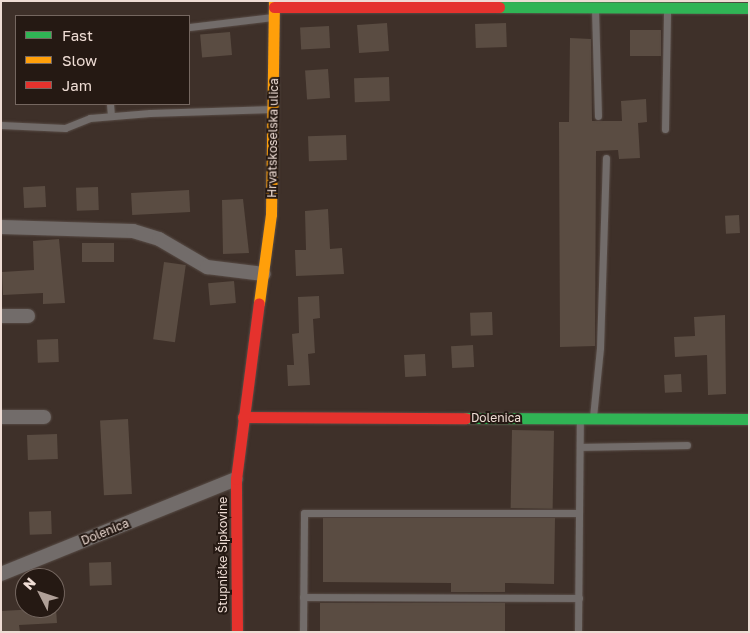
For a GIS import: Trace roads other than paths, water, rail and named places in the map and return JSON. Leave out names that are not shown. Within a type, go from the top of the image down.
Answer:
[{"type":"street","points":[[274,8],[749,8]]},
{"type":"street","name":"Hrvatskoselska ulica","points":[[236,479],[272,214],[274,8]]},
{"type":"street","points":[[1,227],[133,231],[159,239],[208,267],[264,274]]},
{"type":"street","points":[[1,316],[28,316]]},
{"type":"street","points":[[1,416],[44,417]]},
{"type":"street","name":"Dolenica","points":[[243,417],[749,419]]},
{"type":"street","name":"Dolenica","points":[[1,574],[236,479]]},
{"type":"street","name":"Stupničke Šipkovine","points":[[236,479],[237,632]]},
{"type":"lane","points":[[190,27],[274,8]]},
{"type":"lane","points":[[595,8],[598,116]]},
{"type":"lane","points":[[665,129],[667,8]]},
{"type":"lane","points":[[110,105],[111,116]]},
{"type":"lane","points":[[1,125],[65,128],[111,116],[273,109]]},
{"type":"lane","points":[[593,418],[600,348],[606,158]]},
{"type":"lane","points":[[578,632],[580,418]]},
{"type":"lane","points":[[580,447],[687,445]]},
{"type":"lane","points":[[303,632],[304,514],[579,513]]},
{"type":"lane","points":[[303,598],[579,598]]}]
